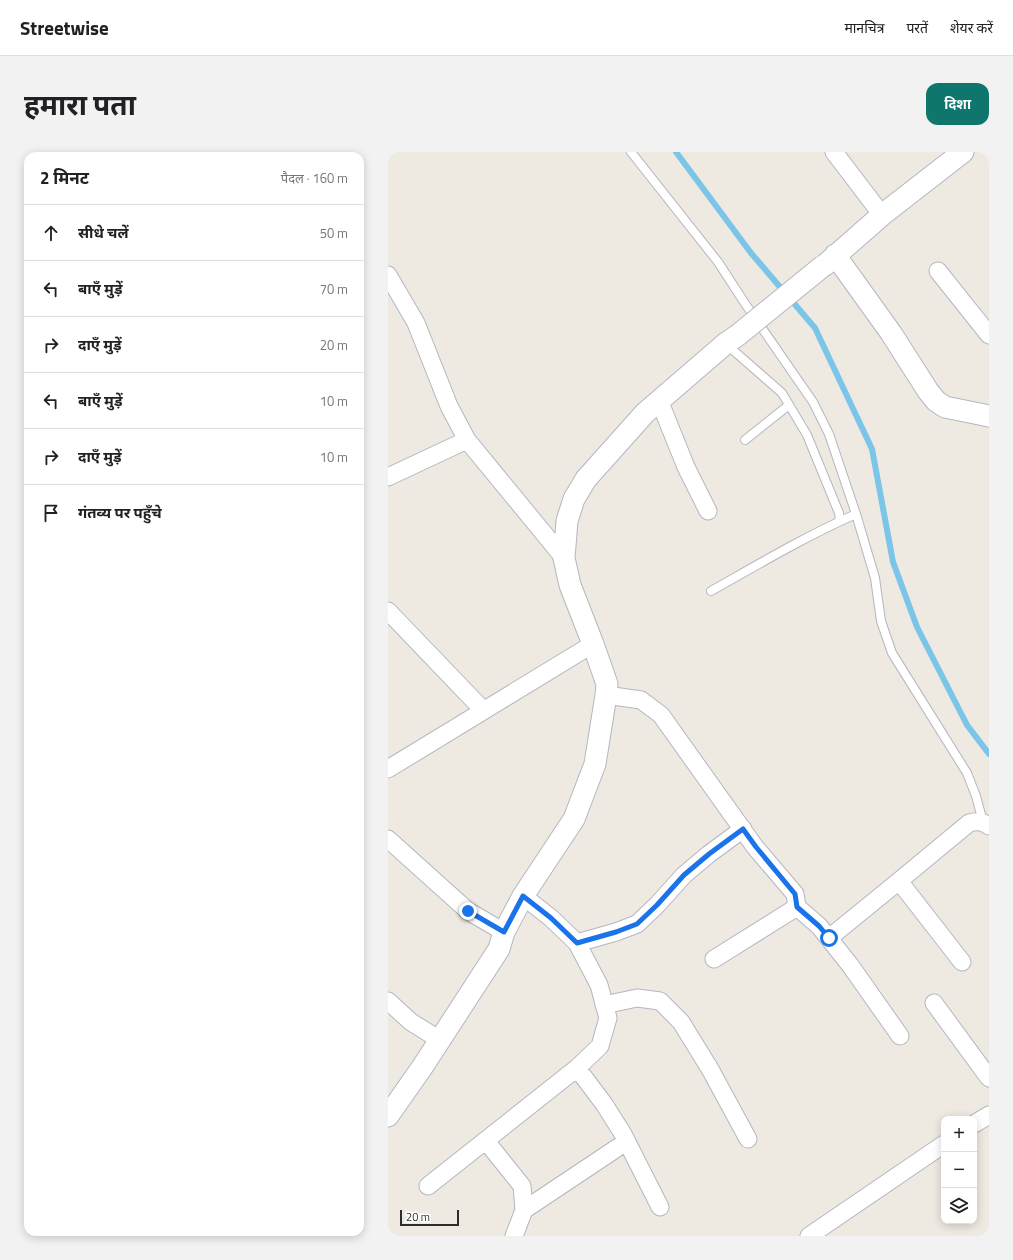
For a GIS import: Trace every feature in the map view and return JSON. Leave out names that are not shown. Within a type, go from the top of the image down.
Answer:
[{"type":"street","points":[[834,152],[882,215]]},
{"type":"street","points":[[388,1116],[499,950],[504,932],[523,896],[574,819],[594,764],[607,684],[570,585],[564,558],[567,521],[574,499],[586,479],[645,413],[659,400],[731,339],[829,261],[882,215],[963,152]]},
{"type":"street","points":[[829,261],[891,333],[936,401],[945,407],[989,416]]},
{"type":"street","points":[[938,271],[989,335]]},
{"type":"street","points":[[388,275],[416,323],[448,406],[467,440],[564,558]]},
{"type":"street","points":[[659,400],[686,467],[708,511]]},
{"type":"street","points":[[388,478],[467,440]]},
{"type":"street","points":[[388,611],[483,710]]},
{"type":"street","points":[[388,768],[593,644]]},
{"type":"street","points":[[606,695],[641,700],[661,715],[756,847],[795,894],[797,907],[819,926],[829,938],[900,1036]]},
{"type":"street","points":[[829,938],[969,823],[975,821],[986,824]]},
{"type":"street","points":[[577,943],[616,932],[637,924],[657,905],[684,875],[743,829]]},
{"type":"street","points":[[388,839],[468,911],[504,932]]},
{"type":"street","points":[[899,881],[962,962]]},
{"type":"street","points":[[428,1186],[577,1068],[600,1046],[608,1018],[599,985],[577,943],[551,918],[523,896]]},
{"type":"street","points":[[714,959],[797,907]]},
{"type":"street","points":[[604,1005],[637,998],[660,1002],[681,1022],[710,1069],[748,1139]]},
{"type":"street","points":[[388,1001],[411,1022],[440,1040]]},
{"type":"street","points":[[934,1002],[989,1078]]},
{"type":"street","points":[[577,1068],[604,1104],[660,1207]]},
{"type":"street","points":[[977,1122],[989,1114]]},
{"type":"street","points":[[486,1141],[522,1186],[524,1210],[514,1236]]},
{"type":"street","points":[[524,1210],[626,1142]]},
{"type":"street","points":[[809,1236],[941,1146]]},
{"type":"lane","points":[[631,152],[718,262],[813,402],[829,434],[856,514],[875,578],[880,621],[892,653],[967,773],[986,824]]},
{"type":"lane","points":[[731,339],[782,393],[807,435],[839,514],[840,521]]},
{"type":"lane","points":[[745,440],[789,405]]},
{"type":"lane","points":[[712,591],[767,560],[856,514]]},
{"type":"waterway","points":[[676,152],[751,253],[815,328],[872,449],[893,562],[917,627],[967,725],[989,754]]},
{"type":"route","points":[[468,911],[504,932],[523,896],[551,918],[577,943],[616,932],[637,924],[657,905],[684,875],[743,829],[795,894],[797,907],[819,926],[829,938]]}]
